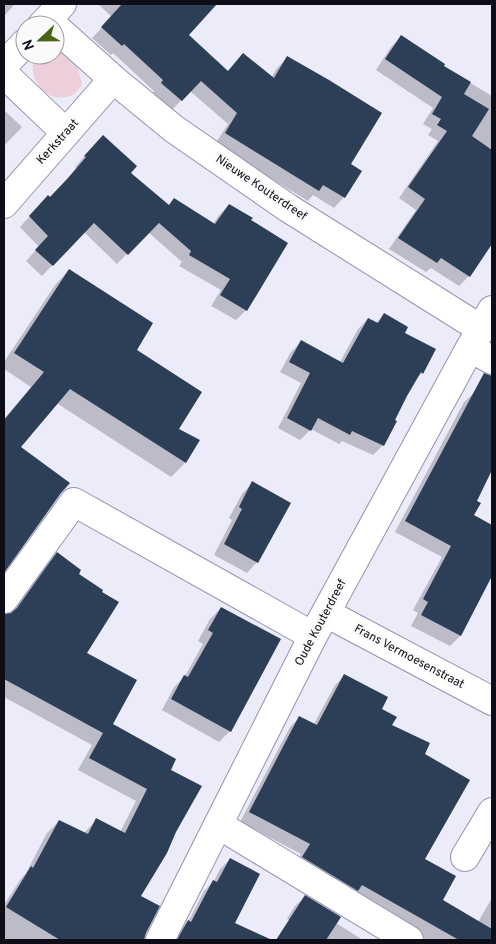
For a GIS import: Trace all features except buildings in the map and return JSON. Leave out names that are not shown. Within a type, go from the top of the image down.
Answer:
[{"type":"street","name":"Nieuwe Kouterdreef","points":[[65,33],[113,79],[174,129],[288,208],[484,337]]},
{"type":"street","points":[[4,65],[15,53]]},
{"type":"street","points":[[4,74],[66,133]]},
{"type":"street","name":"Kerkstraat","points":[[4,204],[113,79]]},
{"type":"street","name":"Oude Kouterdreef","points":[[160,940],[320,624],[484,337]]},
{"type":"street","name":"Frans Vermoesenstraat","points":[[4,599],[74,502],[320,624],[492,701]]},
{"type":"street","points":[[465,857],[492,812]]},
{"type":"street","points":[[219,825],[409,940]]},
{"type":"shaded area","points":[[65,53],[75,62],[82,85],[71,96],[58,97],[50,95],[39,85],[33,71],[33,65],[65,65]]}]
